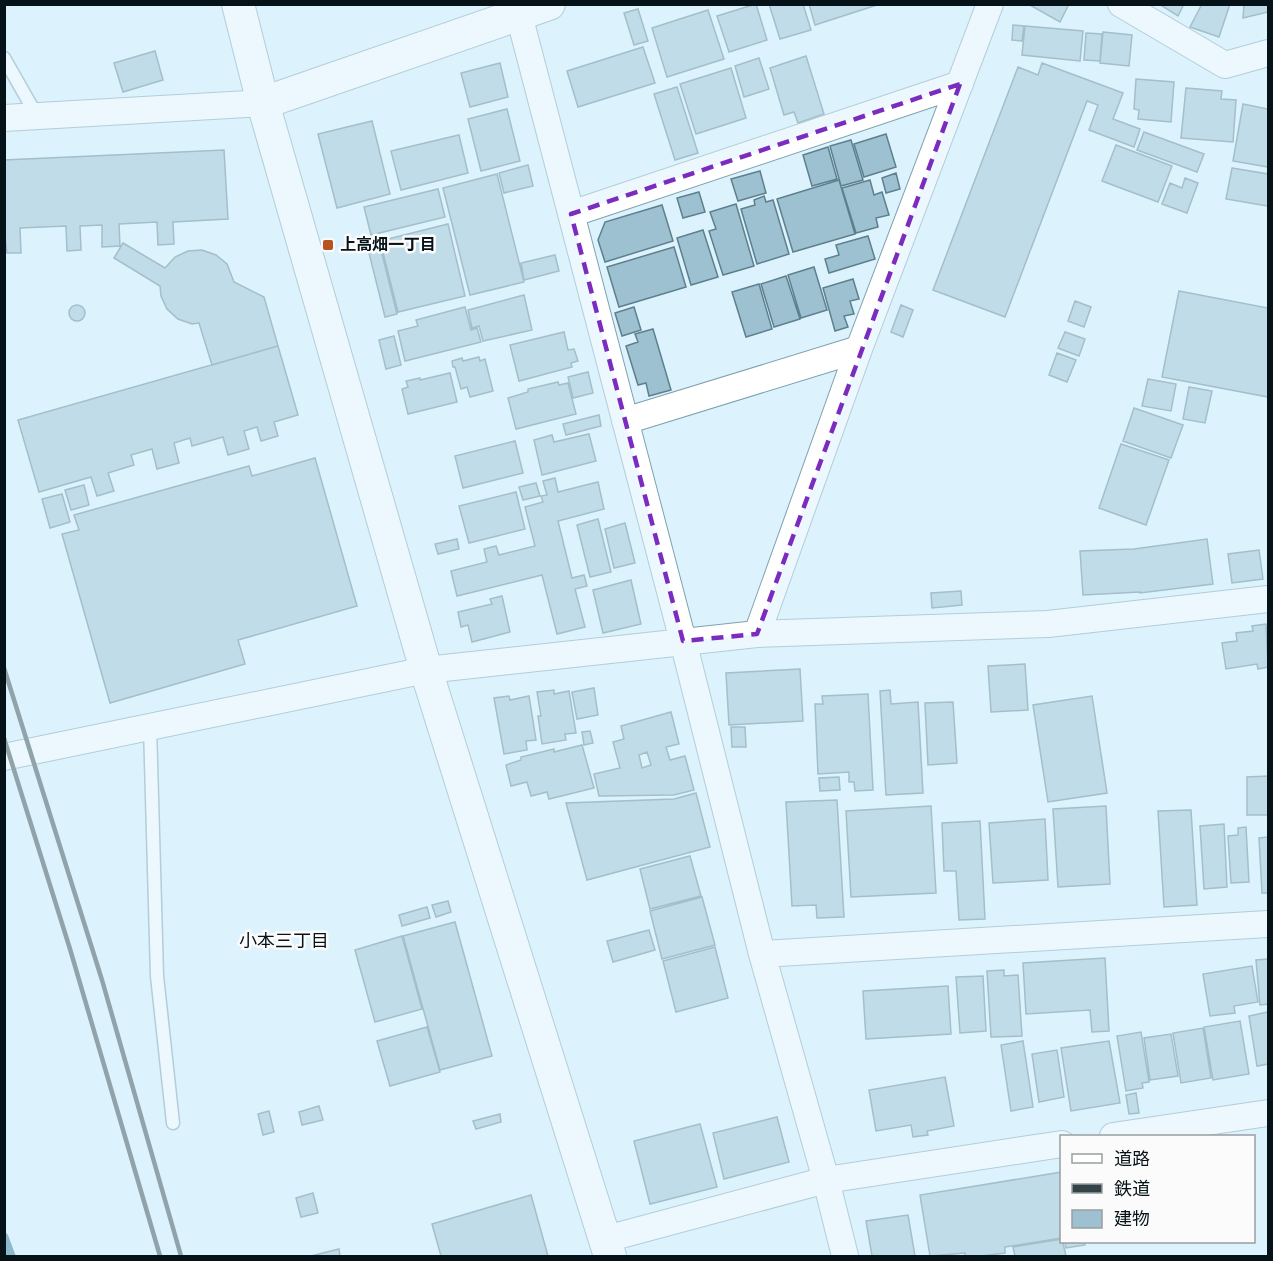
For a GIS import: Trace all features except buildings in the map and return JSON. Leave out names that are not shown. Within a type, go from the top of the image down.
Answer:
[{"type":"street","points":[[238,4],[263,103],[426,670],[608,1248],[826,1180],[1060,1144]]},
{"type":"street","points":[[4,118],[263,103],[549,4]]},
{"type":"street","points":[[757,634],[859,349],[990,4]]},
{"type":"street","points":[[1121,4],[1225,65],[1269,53]]},
{"type":"street","points":[[519,15],[683,641],[762,954],[826,1180],[845,1257]]},
{"type":"street","points":[[571,214],[960,84]]},
{"type":"street","points":[[625,421],[859,349]]},
{"type":"street","points":[[4,757],[426,670],[757,634],[1048,624],[1269,599]]},
{"type":"street","points":[[762,954],[1269,924]]},
{"type":"street","points":[[1126,1135],[1269,1113]]},
{"type":"lane","points":[[4,58],[37,116]]},
{"type":"lane","points":[[150,726],[157,976],[173,1123]]},
{"type":"highlighted area","points":[[960,84],[757,634],[683,641],[571,214]]},
{"type":"waterway","points":[[4,1237],[11,1256]]},
{"type":"railway","points":[[4,668],[102,980],[181,1256]]},
{"type":"railway","points":[[4,738],[70,949],[160,1256]]},
{"type":"place","name":"上高畑一丁目","points":[[328,245]]},
{"type":"district","name":"小本三丁目","points":[[284,941]]}]
